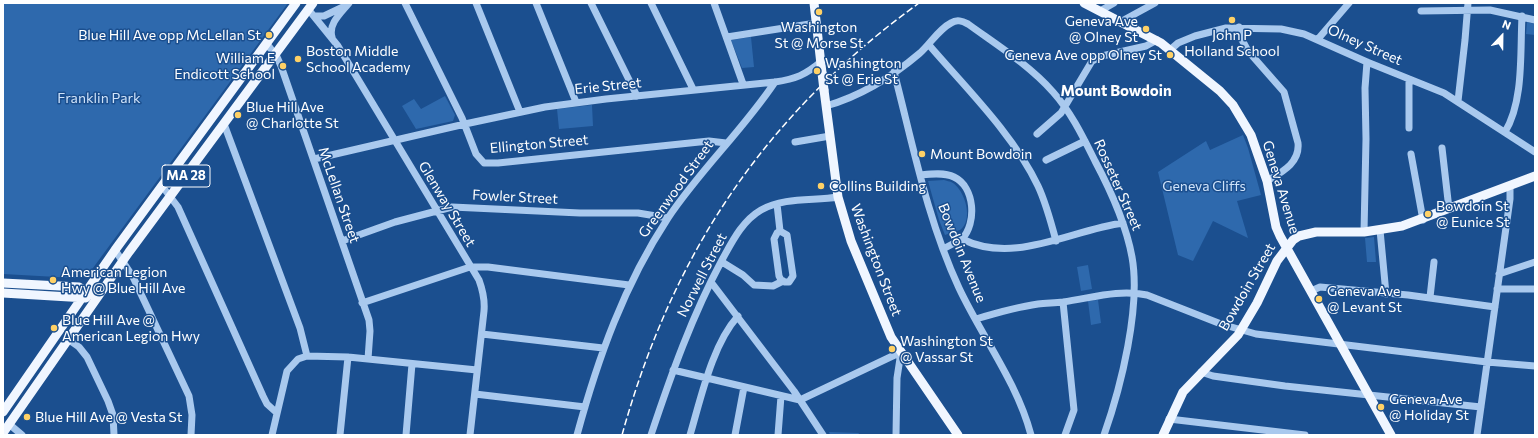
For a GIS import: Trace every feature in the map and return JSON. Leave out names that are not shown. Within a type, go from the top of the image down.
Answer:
[{"type":"main road","name":"MA 28","points":[[3,412],[115,250],[296,3]]},
{"type":"main road","name":"Washington Street","points":[[814,3],[838,197],[851,241],[885,325],[901,352],[958,435]]},
{"type":"main road","name":"Geneva Avenue","points":[[1084,3],[1157,40],[1220,91],[1233,106],[1251,135],[1267,181],[1276,227],[1391,435]]},
{"type":"main road","name":"MA 28","points":[[3,433],[123,262],[310,8]]},
{"type":"main road","name":"Bowdoin Street","points":[[1163,435],[1169,419],[1183,392],[1241,330],[1286,247],[1299,236],[1316,232],[1364,232],[1402,226],[1423,220],[1535,176]]},
{"type":"main road","points":[[3,283],[79,287],[84,295]]},
{"type":"main road","points":[[3,293],[84,295],[97,299]]},
{"type":"street","points":[[310,8],[324,16],[349,3]]},
{"type":"street","points":[[332,37],[331,26],[349,3]]},
{"type":"street","name":"Ellington Street","points":[[405,3],[465,124],[480,160],[484,163],[709,141],[726,143]]},
{"type":"street","points":[[476,3],[520,112]]},
{"type":"street","points":[[536,3],[576,102]]},
{"type":"street","points":[[591,3],[637,96]]},
{"type":"street","points":[[651,3],[693,89]]},
{"type":"street","points":[[714,3],[743,84]]},
{"type":"street","points":[[1100,11],[1114,3]]},
{"type":"street","points":[[1122,22],[1155,3]]},
{"type":"street","points":[[1318,38],[1349,3]]},
{"type":"street","points":[[1421,11],[1462,11],[1468,6],[1502,11],[1535,20]]},
{"type":"street","points":[[1458,101],[1468,6]]},
{"type":"street","name":"Glenway Street","points":[[310,8],[332,37],[479,280],[485,300],[470,435]]},
{"type":"street","points":[[1505,132],[1513,117],[1517,97],[1522,16]]},
{"type":"street","name":"Rosseter Street","points":[[929,45],[950,23],[960,20],[968,24],[1020,62],[1039,78],[1064,106],[1085,141],[1103,177],[1123,223],[1132,259],[1134,292],[1120,384],[1104,435]]},
{"type":"street","points":[[727,37],[816,23]]},
{"type":"street","points":[[1240,27],[1241,38],[1248,52],[1284,92],[1298,143],[1299,151],[1296,158],[1284,171],[1267,181]]},
{"type":"street","name":"Olney Street","points":[[1170,50],[1178,43],[1195,36],[1226,28],[1240,27],[1281,29],[1318,38],[1367,62],[1444,93],[1535,152]]},
{"type":"street","points":[[1038,134],[1061,112],[1087,68],[1096,58],[1146,46],[1157,40]]},
{"type":"street","name":"McLellan Street","points":[[267,44],[276,54],[314,159],[370,326],[368,359]]},
{"type":"street","points":[[826,106],[845,101],[862,93],[894,72],[929,45],[978,101],[1021,158],[1037,184],[1045,202],[1056,241]]},
{"type":"street","name":"Erie Street","points":[[314,159],[520,112],[576,102],[796,79],[822,61]]},
{"type":"street","points":[[1364,232],[1366,139],[1365,88],[1367,62]]},
{"type":"street","name":"Bowdoin Avenue","points":[[894,72],[931,215],[943,249],[959,288],[1022,407],[1031,435]]},
{"type":"street","points":[[1409,128],[1410,79]]},
{"type":"street","name":"Greenwood Street","points":[[577,435],[603,348],[629,285],[668,218],[775,82]]},
{"type":"street","points":[[224,124],[300,328],[307,356]]},
{"type":"street","points":[[795,142],[830,136]]},
{"type":"street","points":[[1046,160],[1085,141]]},
{"type":"street","points":[[1442,148],[1449,209]]},
{"type":"street","points":[[1411,154],[1423,220]]},
{"type":"street","points":[[920,174],[949,175],[962,183],[967,192],[972,217],[970,228],[962,239],[943,249]]},
{"type":"street","points":[[162,186],[178,207],[267,404],[277,413]]},
{"type":"street","points":[[1477,435],[1510,199],[1510,186]]},
{"type":"street","name":"Norwell Street","points":[[651,435],[684,339],[711,282],[743,225],[760,210],[777,204],[838,197]]},
{"type":"street","points":[[722,262],[743,275],[754,285],[773,286],[783,281],[790,282],[793,276],[786,235],[780,231],[777,204]]},
{"type":"street","name":"Fowler Street","points":[[342,241],[395,222],[452,207],[638,213],[668,218]]},
{"type":"street","points":[[962,239],[972,244],[997,247],[1036,246],[1123,223]]},
{"type":"street","points":[[1380,230],[1386,294]]},
{"type":"street","points":[[780,231],[776,232],[774,239],[779,276],[783,281]]},
{"type":"street","points":[[115,250],[133,277],[188,396],[192,415],[191,435]]},
{"type":"street","points":[[1430,298],[1434,262]]},
{"type":"street","points":[[1499,274],[1535,262]]},
{"type":"street","points":[[362,303],[470,267],[495,268],[629,285]]},
{"type":"street","points":[[711,282],[800,400],[823,435]]},
{"type":"street","points":[[1311,292],[1320,287],[1430,298],[1495,307]]},
{"type":"street","points":[[1497,289],[1535,289]]},
{"type":"street","points":[[976,319],[999,311],[1114,293],[1134,292],[1147,295],[1241,330],[1256,334],[1487,362],[1535,366]]},
{"type":"street","points":[[1063,302],[1074,410],[1065,435]]},
{"type":"street","points":[[690,435],[708,379],[725,335],[738,316]]},
{"type":"street","points":[[482,334],[603,348]]},
{"type":"street","points":[[69,340],[79,347],[87,357],[108,401],[113,415],[114,435]]},
{"type":"street","points":[[674,370],[800,400],[901,352]]},
{"type":"street","points":[[896,435],[897,378],[901,352]]},
{"type":"street","points":[[272,435],[287,371],[298,359],[307,356],[319,355],[348,357],[478,370]]},
{"type":"street","points":[[340,435],[348,357]]},
{"type":"street","points":[[406,435],[412,364]]},
{"type":"street","points":[[1201,372],[1213,376],[1370,396],[1481,408]]},
{"type":"street","points":[[736,435],[744,387]]},
{"type":"street","points":[[475,394],[585,407]]},
{"type":"street","points":[[778,435],[780,396]]},
{"type":"street","points":[[1169,419],[1305,435]]},
{"type":"street","points":[[10,424],[22,435]]},
{"type":"green space","name":"Franklin Park","points":[[3,3],[288,3],[90,272],[75,278],[3,274]]},
{"type":"green space","points":[[1527,22],[1535,24],[1535,35],[1526,34]]},
{"type":"green space","points":[[751,37],[754,67],[742,68],[731,40]]},
{"type":"green space","points":[[445,96],[455,115],[453,121],[416,129],[402,106],[414,99],[421,109]]},
{"type":"green space","points":[[592,105],[593,126],[559,129],[557,109]]},
{"type":"green space","name":"Geneva Cliffs","points":[[1243,135],[1261,195],[1237,201],[1248,238],[1213,221],[1193,261],[1178,255],[1158,172],[1206,141],[1210,150]]},
{"type":"green space","points":[[944,180],[953,183],[961,192],[967,213],[964,225],[960,230],[945,235],[939,220],[928,181]]},
{"type":"green space","points":[[1374,237],[1376,262],[1367,262],[1365,238]]},
{"type":"green space","points":[[1088,265],[1092,289],[1081,291],[1077,267]]},
{"type":"green space","points":[[1098,300],[1101,323],[1091,325],[1088,301]]},
{"type":"green space","points":[[829,432],[859,433],[858,435],[830,435]]},
{"type":"railway","points":[[622,435],[643,368],[668,306],[698,247],[732,192],[771,141],[815,92],[864,46],[919,3]]},
{"type":"place","name":"Washington St @ Morse St","points":[[819,12]]},
{"type":"place","name":"John P Holland School","points":[[1232,20]]},
{"type":"place","name":"Geneva Ave @ Olney St","points":[[1146,29]]},
{"type":"place","name":"Blue Hill Ave opp McLellan St","points":[[269,35]]},
{"type":"place","name":"Geneva Ave opp Olney St","points":[[1170,55]]},
{"type":"place","name":"Boston Middle School Academy","points":[[298,59]]},
{"type":"place","name":"William E Endicott School","points":[[283,66]]},
{"type":"place","name":"Washington St @ Erie St","points":[[817,71]]},
{"type":"place","name":"Blue Hill Ave @ Charlotte St","points":[[238,115]]},
{"type":"place","name":"Mount Bowdoin","points":[[922,154]]},
{"type":"place","name":"Collins Building","points":[[821,186]]},
{"type":"place","name":"Bowdoin St @ Eunice St","points":[[1428,214]]},
{"type":"place","name":"American Legion Hwy @ Blue Hill Ave","points":[[53,280]]},
{"type":"place","name":"Geneva Ave @ Levant St","points":[[1319,299]]},
{"type":"place","name":"Blue Hill Ave @ American Legion Hwy","points":[[54,328]]},
{"type":"place","name":"Washington St @ Vassar St","points":[[892,349]]},
{"type":"place","name":"Geneva Ave @ Holiday St","points":[[1381,407]]},
{"type":"place","name":"Blue Hill Ave @ Vesta St","points":[[27,417]]},
{"type":"district","name":"Mount Bowdoin","points":[[1116,91]]}]
